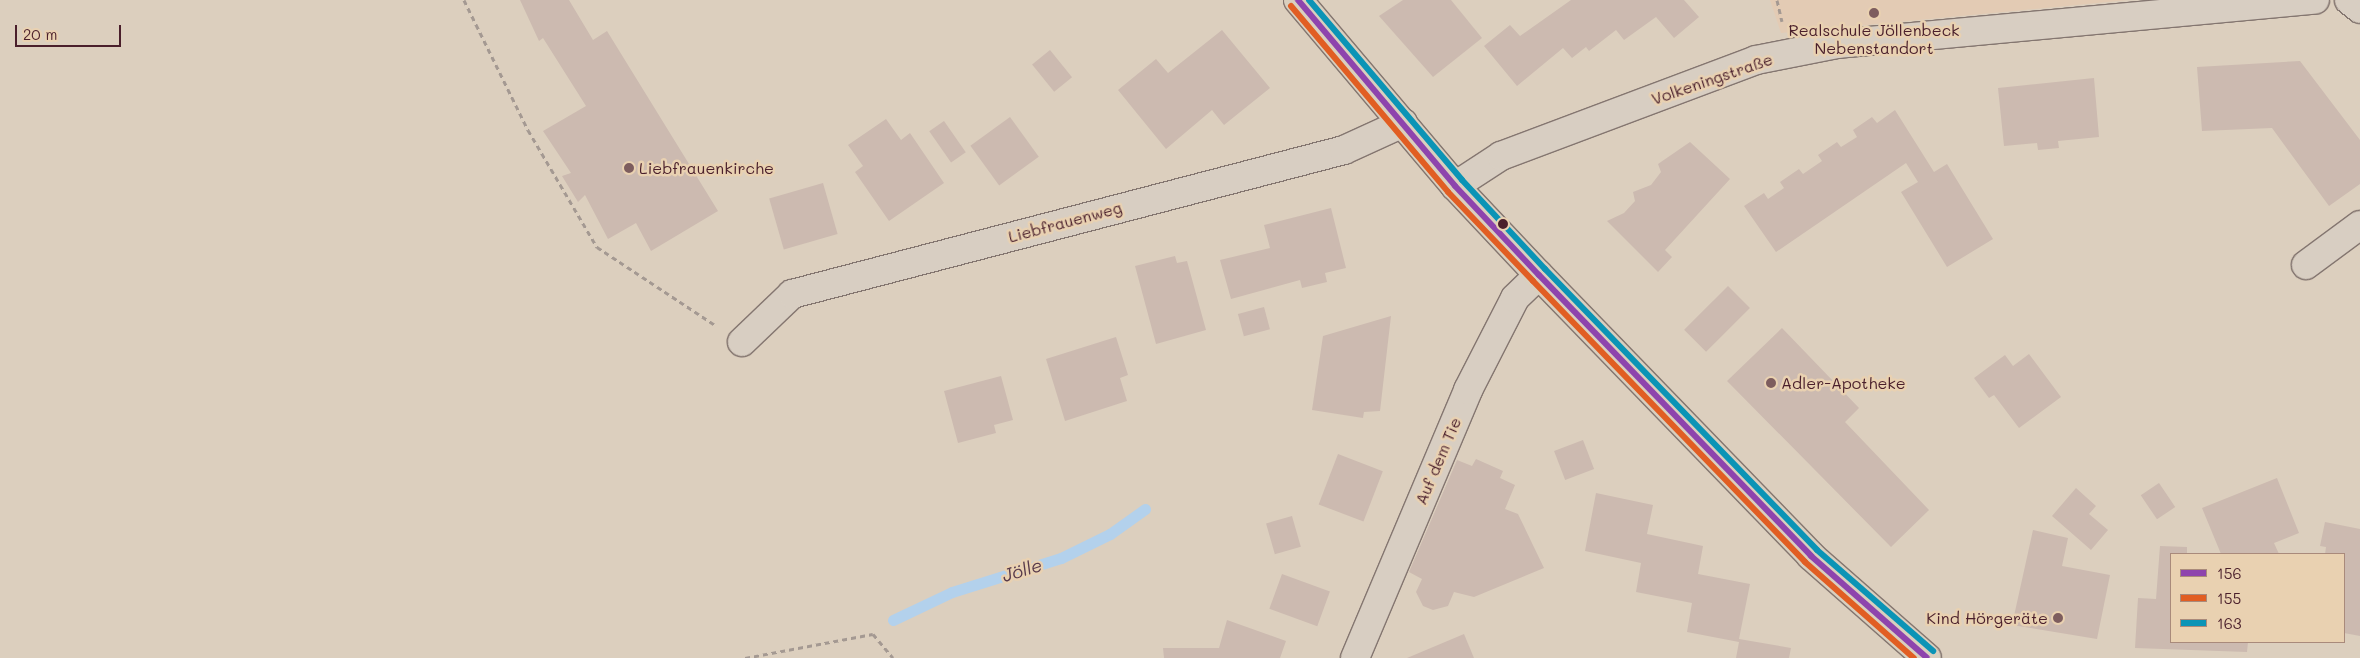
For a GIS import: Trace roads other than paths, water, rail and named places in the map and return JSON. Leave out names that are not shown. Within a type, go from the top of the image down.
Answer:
[{"type":"main road","points":[[1298,0],[1455,186],[1539,275],[1811,556],[1927,658]]},
{"type":"street","name":"Volkeningstraße","points":[[1455,186],[1501,156],[1756,60],[1837,44],[2315,0]]},
{"type":"street","points":[[2349,0],[2360,9]]},
{"type":"street","name":"Liebfrauenweg","points":[[742,342],[792,294],[1344,150],[1403,123]]},
{"type":"street","points":[[2306,265],[2360,225]]},
{"type":"street","name":"Auf dem Tie","points":[[1355,658],[1468,390],[1515,298],[1539,275]]},
{"type":"waterway","name":"Jölle","points":[[893,620],[952,592],[1061,558],[1110,534],[1145,509]]},
{"type":"place","name":"Realschule Jöllenbeck Nebenstandort","points":[[1874,13]]},
{"type":"place","name":"Liebfrauenkirche","points":[[629,168]]},
{"type":"place","name":"Adler-Apotheke","points":[[1771,383]]},
{"type":"place","name":"Kind Hörgeräte","points":[[2058,618]]}]
